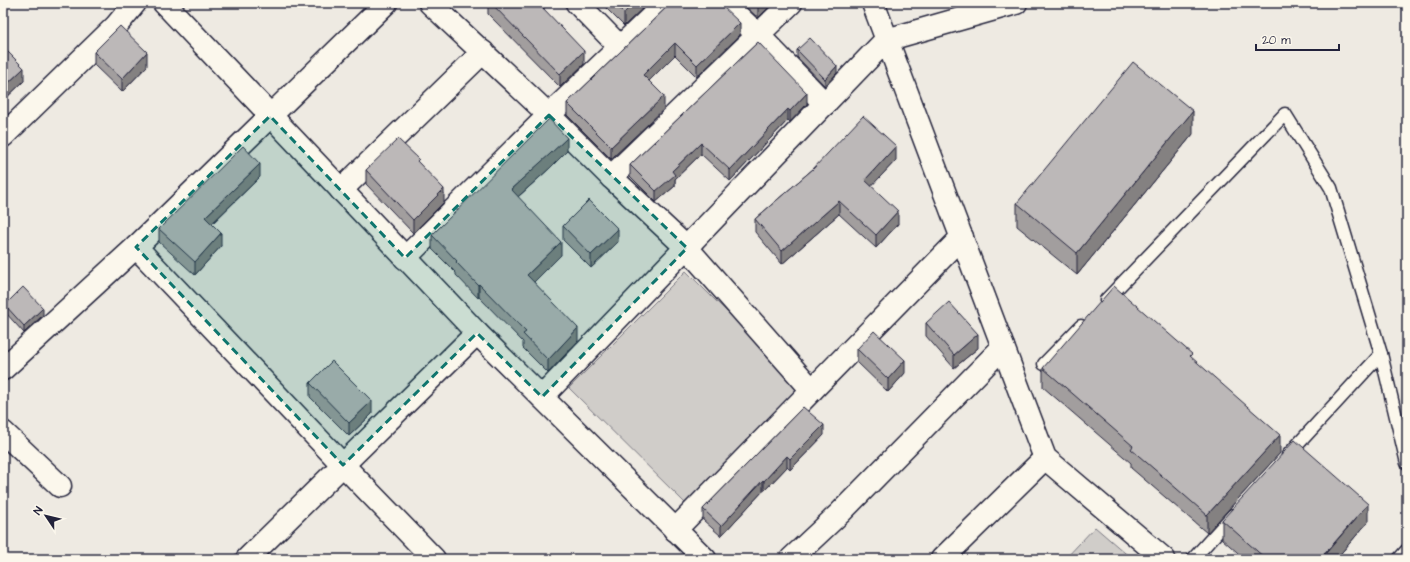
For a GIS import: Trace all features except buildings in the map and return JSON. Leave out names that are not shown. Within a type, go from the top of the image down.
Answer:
[{"type":"street","points":[[3,136],[116,26],[134,3]]},
{"type":"street","points":[[164,3],[477,333],[705,559]]},
{"type":"street","points":[[3,369],[136,246],[386,3]]},
{"type":"street","points":[[430,3],[687,248],[812,390]]},
{"type":"street","points":[[577,3],[620,47]]},
{"type":"street","points":[[405,258],[549,115],[666,3]]},
{"type":"street","points":[[724,3],[758,35],[825,104]]},
{"type":"street","points":[[611,177],[792,3]]},
{"type":"street","points":[[873,3],[1045,458],[1164,559]]},
{"type":"street","points":[[542,397],[886,40],[963,10],[1016,3]]},
{"type":"street","points":[[341,190],[483,52]]},
{"type":"street","points":[[675,530],[962,237]]},
{"type":"street","points":[[136,246],[434,559]]},
{"type":"street","points":[[247,559],[477,333]]},
{"type":"street","points":[[791,559],[840,513],[1003,347]]},
{"type":"street","points":[[3,432],[60,486]]},
{"type":"street","points":[[942,559],[1045,458]]},
{"type":"lane","points":[[1099,307],[1284,114],[1331,188],[1381,354],[1407,463]]},
{"type":"lane","points":[[1044,364],[1088,318]]},
{"type":"lane","points":[[1282,462],[1381,354]]},
{"type":"lane","points":[[1193,559],[1239,508]]},
{"type":"lane","points":[[1399,559],[1407,550]]},
{"type":"highlighted area","points":[[549,115],[687,248],[542,397],[477,333],[343,465],[136,247],[270,116],[405,258]]},
{"type":"shaded area","points":[[686,271],[801,386],[685,503],[569,388]]},
{"type":"shaded area","points":[[1095,527],[1132,559],[1065,559]]}]
